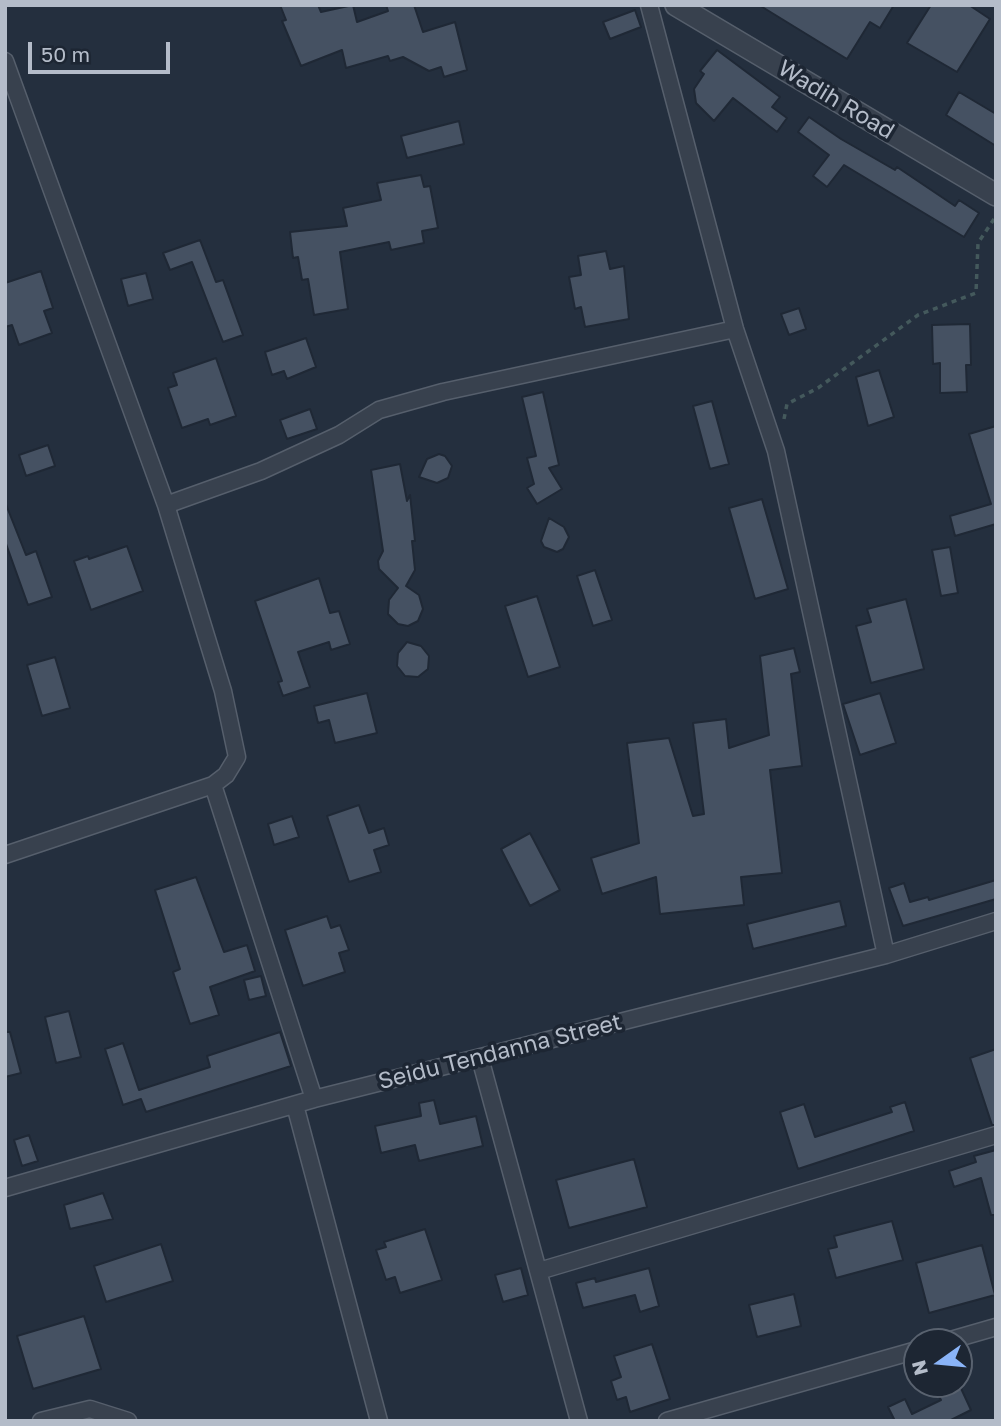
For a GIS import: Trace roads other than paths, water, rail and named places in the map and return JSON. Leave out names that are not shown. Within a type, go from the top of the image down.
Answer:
[{"type":"street","points":[[649,5],[735,329],[776,451],[886,955]]},
{"type":"street","name":"Wadih Road","points":[[676,5],[996,195]]},
{"type":"street","points":[[5,61],[166,505],[234,736],[237,757],[226,775],[213,785],[5,855]]},
{"type":"street","points":[[166,505],[261,471],[339,435],[379,410],[443,392],[735,329]]},
{"type":"street","points":[[213,785],[314,1099]]},
{"type":"street","name":"Seidu Tendanna Street","points":[[5,1188],[314,1099],[886,955],[996,921]]},
{"type":"street","points":[[480,1058],[579,1421]]},
{"type":"street","points":[[295,1105],[379,1421]]},
{"type":"street","points":[[539,1271],[996,1136]]},
{"type":"street","points":[[973,1334],[996,1327]]},
{"type":"street","points":[[667,1421],[903,1354]]},
{"type":"street","points":[[41,1421],[90,1409],[128,1421]]}]
